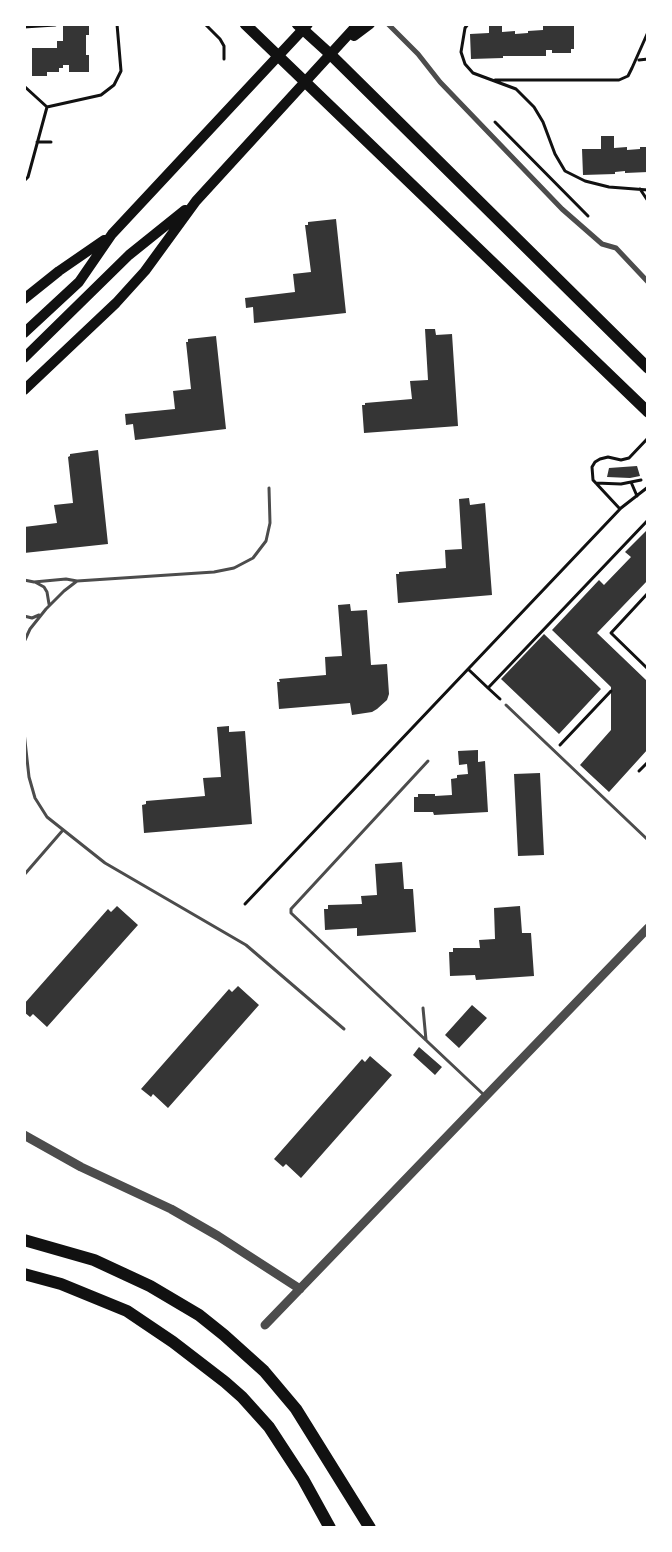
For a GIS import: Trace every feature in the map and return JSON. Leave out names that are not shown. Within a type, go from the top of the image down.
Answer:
[{"type":"highway","points":[[24,1240],[94,1260],[150,1286],[199,1315],[224,1335],[264,1371],[296,1409],[370,1528]]},
{"type":"highway","points":[[24,1274],[61,1284],[127,1311],[225,1382],[269,1427],[330,1528]]},
{"type":"main road","points":[[245,24],[648,412]]},
{"type":"main road","points":[[24,390],[116,303],[145,271],[196,201],[358,24]]},
{"type":"main road","points":[[330,54],[370,24]]},
{"type":"main road","points":[[24,333],[79,282],[112,234],[280,57],[305,25],[330,54],[648,368]]},
{"type":"main road","points":[[24,358],[129,255],[196,201]]},
{"type":"main road","points":[[24,299],[112,234]]},
{"type":"street","points":[[388,24],[562,209],[602,244],[616,248],[648,282]]},
{"type":"street","points":[[265,1325],[648,928]]},
{"type":"street","points":[[24,1135],[81,1167],[171,1209],[300,1289]]},
{"type":"lane","points":[[24,582],[214,572],[234,568],[258,553],[268,535],[269,488]]},
{"type":"lane","points":[[24,642],[46,609],[77,581]]},
{"type":"lane","points":[[24,616],[32,618],[46,609],[47,592],[34,582]]},
{"type":"lane","points":[[506,705],[648,840]]},
{"type":"lane","points":[[24,732],[26,765],[35,798],[47,817],[105,863],[246,945],[344,1029]]},
{"type":"lane","points":[[428,761],[291,909],[291,913],[486,1097]]},
{"type":"lane","points":[[24,875],[63,830]]},
{"type":"lane","points":[[423,1008],[426,1040]]},
{"type":"path","points":[[47,107],[101,95],[109,90],[121,71],[117,24]]},
{"type":"path","points":[[205,24],[224,46],[224,59]]},
{"type":"path","points":[[468,24],[461,52],[465,64],[473,73],[516,89],[534,107],[565,171],[585,181],[609,187],[648,190]]},
{"type":"path","points":[[24,27],[55,25]]},
{"type":"path","points":[[491,80],[619,80],[628,76],[648,32]]},
{"type":"path","points":[[639,60],[648,59]]},
{"type":"path","points":[[24,86],[47,107]]},
{"type":"path","points":[[84,99],[84,108]]},
{"type":"path","points":[[24,181],[28,177],[47,107]]},
{"type":"path","points":[[488,115],[595,224]]},
{"type":"path","points":[[37,142],[51,142]]},
{"type":"path","points":[[640,189],[648,201]]},
{"type":"path","points":[[620,509],[596,483],[591,470],[595,462],[608,457],[629,458],[648,438]]},
{"type":"path","points":[[596,483],[641,480]]},
{"type":"path","points":[[631,482],[637,496]]},
{"type":"path","points":[[245,904],[620,509],[648,487]]},
{"type":"path","points":[[488,688],[648,520]]},
{"type":"path","points":[[648,593],[611,633],[648,669]]},
{"type":"path","points":[[635,667],[640,661]]},
{"type":"path","points":[[468,669],[506,705]]},
{"type":"path","points":[[555,751],[611,691]]},
{"type":"path","points":[[639,771],[648,762]]},
{"type":"building","points":[[63,24],[89,24],[86,55],[89,55],[89,72],[69,72],[69,65],[63,65],[59,72],[32,76],[32,48],[57,48],[57,41],[63,41]]},
{"type":"building","points":[[489,24],[502,24],[502,32],[515,31],[515,34],[543,30],[543,24],[574,24],[574,49],[571,53],[546,50],[546,56],[471,59],[470,34],[489,33]]},
{"type":"building","points":[[601,136],[614,136],[614,148],[648,147],[648,172],[583,175],[582,149],[601,149]]},
{"type":"building","points":[[336,219],[346,313],[254,323],[253,307],[246,308],[245,298],[295,292],[293,274],[311,272],[305,225]]},
{"type":"building","points":[[425,329],[435,329],[436,335],[452,334],[458,426],[364,433],[362,405],[412,399],[410,381],[428,380]]},
{"type":"building","points":[[216,336],[226,429],[135,440],[133,424],[126,425],[125,414],[175,409],[173,391],[191,389],[186,342],[188,339]]},
{"type":"building","points":[[98,450],[108,544],[24,553],[24,527],[57,523],[54,505],[73,503],[70,454]]},
{"type":"building","points":[[637,466],[640,476],[607,477],[609,468]]},
{"type":"building","points":[[469,498],[470,505],[485,503],[492,595],[398,603],[396,574],[446,568],[445,550],[462,549],[459,499]]},
{"type":"building","points":[[648,529],[648,580],[597,633],[646,680],[648,686],[648,749],[609,792],[580,765],[611,730],[611,687],[552,630],[599,580],[604,585],[631,557],[625,552]]},
{"type":"building","points":[[350,604],[351,611],[367,610],[371,665],[387,664],[387,700],[372,712],[352,715],[350,703],[279,709],[279,679],[326,675],[325,657],[342,656],[338,605]]},
{"type":"building","points":[[544,634],[601,689],[559,734],[501,679]]},
{"type":"building","points":[[229,726],[229,732],[245,731],[252,824],[144,833],[142,805],[146,801],[205,796],[203,778],[221,777],[217,727]]},
{"type":"building","points":[[478,750],[478,762],[485,761],[488,812],[434,815],[433,812],[414,812],[414,797],[418,794],[452,795],[451,779],[468,774],[467,764],[459,765],[458,751]]},
{"type":"building","points":[[540,773],[544,855],[518,856],[514,774]]},
{"type":"building","points":[[402,862],[404,889],[413,889],[416,932],[357,936],[357,928],[325,930],[324,909],[328,909],[328,905],[362,904],[361,896],[377,895],[375,864]]},
{"type":"building","points":[[117,906],[138,925],[47,1027],[33,1014],[30,1017],[24,1012],[24,1004],[108,909],[111,912]]},
{"type":"building","points":[[520,906],[522,933],[531,933],[534,976],[476,980],[475,975],[450,976],[449,952],[453,952],[453,948],[480,948],[479,940],[495,939],[494,908]]},
{"type":"building","points":[[238,986],[259,1005],[168,1108],[153,1094],[151,1097],[141,1089],[229,989],[232,992]]},
{"type":"building","points":[[472,1005],[487,1018],[459,1048],[445,1035]]},
{"type":"building","points":[[419,1047],[442,1067],[435,1075],[413,1055]]},
{"type":"building","points":[[370,1056],[392,1075],[301,1178],[286,1164],[283,1167],[274,1159],[362,1059],[365,1062]]}]
